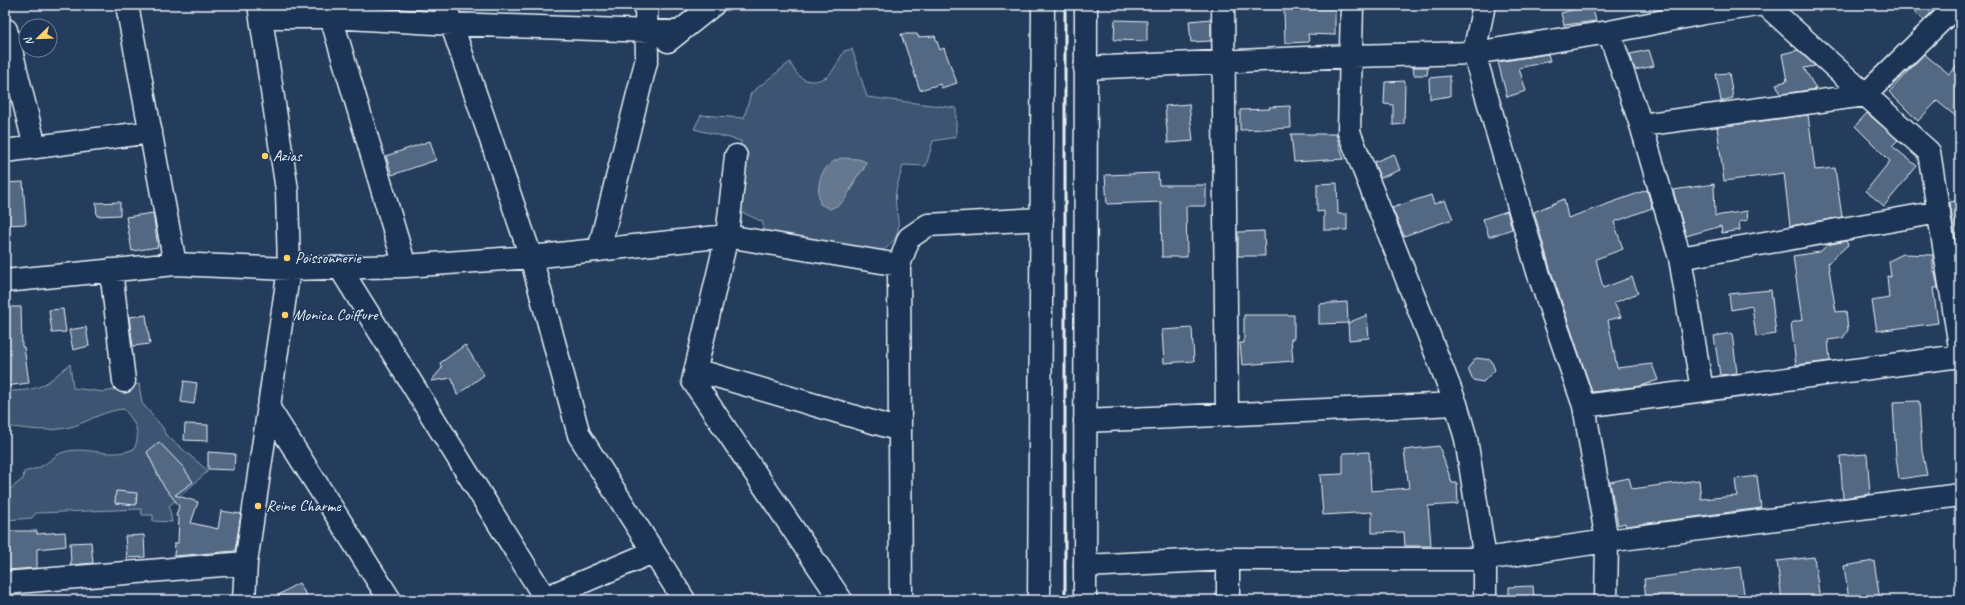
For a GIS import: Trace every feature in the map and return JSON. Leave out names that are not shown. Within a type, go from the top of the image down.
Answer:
[{"type":"street","points":[[127,5],[175,264]]},
{"type":"street","points":[[600,250],[647,58],[646,5]]},
{"type":"street","points":[[647,58],[713,5]]},
{"type":"street","points":[[1039,600],[1043,5]]},
{"type":"street","points":[[1084,600],[1086,5]]},
{"type":"street","points":[[1223,5],[1228,414]]},
{"type":"street","points":[[1352,5],[1349,132],[1456,404],[1466,439],[1485,559],[1485,600]]},
{"type":"street","points":[[1484,5],[1474,53],[1538,272],[1584,406],[1606,541],[1606,600]]},
{"type":"street","points":[[1085,68],[1351,56],[1474,53],[1609,32],[1704,13],[1758,5]]},
{"type":"street","points":[[1766,5],[1929,152],[1960,347]]},
{"type":"street","points":[[1641,125],[1865,95],[1957,5]]},
{"type":"street","points":[[244,600],[246,563],[289,269],[286,190],[260,11],[331,17],[448,14],[646,31],[679,32]]},
{"type":"street","points":[[448,14],[531,257],[579,436],[684,600]]},
{"type":"street","points":[[331,17],[405,266]]},
{"type":"street","points":[[6,30],[35,147]]},
{"type":"street","points":[[1609,32],[1641,125],[1680,258],[1702,390]]},
{"type":"street","points":[[5,151],[151,132]]},
{"type":"street","points":[[736,156],[727,236],[693,381],[841,600]]},
{"type":"street","points":[[1680,258],[1939,212]]},
{"type":"street","points":[[901,600],[899,265],[909,238],[928,225],[1042,219]]},
{"type":"street","points":[[5,281],[175,264],[289,269],[405,266],[531,257],[727,236],[899,265]]},
{"type":"street","points":[[340,268],[542,599],[653,552]]},
{"type":"street","points":[[111,270],[124,381]]},
{"type":"street","points":[[1584,406],[1960,356]]},
{"type":"street","points":[[696,370],[900,430]]},
{"type":"street","points":[[1085,421],[1456,404]]},
{"type":"street","points":[[268,408],[390,600]]},
{"type":"street","points":[[1085,566],[1228,559],[1485,559],[1606,541],[1960,495]]},
{"type":"street","points":[[1228,559],[1228,600]]},
{"type":"street","points":[[5,583],[246,563]]},
{"type":"shaded area","points":[[852,49],[867,97],[956,108],[956,137],[933,141],[926,166],[903,165],[895,199],[898,229],[892,243],[884,250],[811,245],[763,235],[763,222],[733,208],[741,141],[694,129],[701,115],[744,118],[751,93],[790,62],[795,71],[801,77],[809,81],[819,80],[826,77],[830,73],[844,51]],"holes":[[[858,159],[866,162],[864,169],[856,178],[851,191]]]},
{"type":"shaded area","points":[[841,158],[858,159],[866,162],[844,200],[830,209],[820,204],[819,182],[828,166]]},
{"type":"shaded area","points":[[70,364],[73,388],[104,392],[139,384],[142,403],[163,428],[165,434],[208,471],[169,506],[172,522],[153,521],[153,515],[142,515],[141,509],[36,513],[32,518],[5,520],[5,493],[23,479],[24,472],[42,466],[57,455],[68,451],[85,450],[117,453],[134,449],[137,438],[136,428],[124,409],[105,413],[74,426],[65,428],[39,430],[5,426],[5,391],[27,390],[41,386],[54,378]]},
{"type":"building","points":[[1578,5],[1592,5],[1596,21],[1564,25],[1561,13],[1579,8]]},
{"type":"building","points":[[1920,5],[1930,5],[1935,9],[1924,20],[1914,12]]},
{"type":"building","points":[[1335,8],[1335,35],[1308,34],[1309,42],[1285,43],[1284,9]]},
{"type":"building","points":[[1211,19],[1211,41],[1191,42],[1189,21]]},
{"type":"building","points":[[1115,20],[1147,21],[1147,41],[1114,40]]},
{"type":"building","points":[[901,34],[917,34],[918,37],[935,36],[940,50],[944,48],[957,83],[941,88],[940,84],[920,90]]},
{"type":"building","points":[[1649,50],[1654,66],[1635,70],[1630,54]]},
{"type":"building","points":[[1798,50],[1815,66],[1804,68],[1816,89],[1781,94],[1776,84],[1787,81],[1782,54]]},
{"type":"building","points":[[1548,54],[1550,61],[1519,68],[1526,91],[1507,97],[1498,62]]},
{"type":"building","points":[[1924,54],[1949,74],[1960,61],[1960,120],[1937,101],[1918,121],[1889,92]]},
{"type":"building","points":[[1413,67],[1428,67],[1427,75],[1414,75]]},
{"type":"building","points":[[1729,73],[1733,98],[1721,101],[1716,74]]},
{"type":"building","points":[[1450,76],[1450,96],[1430,99],[1429,78]]},
{"type":"building","points":[[1405,81],[1404,124],[1393,125],[1393,105],[1384,104],[1385,82]]},
{"type":"building","points":[[1189,104],[1193,141],[1168,143],[1165,106]]},
{"type":"building","points":[[1290,106],[1291,128],[1240,130],[1240,110],[1270,109],[1269,107]]},
{"type":"building","points":[[1867,113],[1898,140],[1892,146],[1917,166],[1884,206],[1866,191],[1890,161],[1855,126]]},
{"type":"building","points":[[1808,115],[1815,170],[1835,168],[1842,217],[1790,226],[1784,173],[1724,181],[1717,127]]},
{"type":"building","points":[[1291,134],[1336,134],[1344,159],[1294,162]]},
{"type":"building","points":[[430,141],[436,160],[392,175],[386,156]]},
{"type":"building","points":[[1394,154],[1400,170],[1380,178],[1374,162]]},
{"type":"building","points":[[1158,173],[1159,185],[1206,185],[1206,206],[1186,206],[1187,257],[1162,257],[1161,202],[1107,204],[1105,175]]},
{"type":"building","points":[[23,182],[26,224],[5,225],[5,183]]},
{"type":"building","points":[[1337,183],[1338,214],[1347,214],[1347,230],[1324,230],[1324,211],[1317,212],[1317,184]]},
{"type":"building","points":[[1714,184],[1715,216],[1747,211],[1748,220],[1739,222],[1740,230],[1722,233],[1721,226],[1686,236],[1673,190]]},
{"type":"building","points":[[1647,190],[1652,208],[1614,222],[1623,249],[1596,259],[1603,288],[1632,277],[1638,293],[1614,303],[1621,317],[1608,320],[1617,368],[1652,364],[1658,380],[1641,386],[1592,392],[1550,268],[1534,212],[1564,199],[1568,218]]},
{"type":"building","points":[[1431,195],[1434,204],[1445,200],[1453,219],[1404,236],[1392,208]]},
{"type":"building","points":[[1960,200],[1960,237],[1955,238],[1950,202]]},
{"type":"building","points":[[120,202],[120,215],[97,216],[96,203]]},
{"type":"building","points":[[1507,211],[1512,229],[1489,237],[1483,219]]},
{"type":"building","points":[[153,213],[158,247],[132,251],[126,217]]},
{"type":"building","points":[[1264,231],[1265,256],[1238,256],[1238,232]]},
{"type":"building","points":[[1846,241],[1848,245],[1828,263],[1836,312],[1846,311],[1848,330],[1843,338],[1828,340],[1830,361],[1796,365],[1791,323],[1802,320],[1793,256],[1820,252],[1827,245]]},
{"type":"building","points":[[1903,254],[1933,255],[1933,271],[1935,272],[1938,288],[1933,288],[1938,323],[1877,331],[1872,301],[1889,298],[1887,276],[1891,277],[1889,261]]},
{"type":"building","points":[[1771,290],[1776,334],[1756,337],[1752,306],[1731,310],[1729,294]]},
{"type":"building","points":[[1347,302],[1348,323],[1319,324],[1319,304]]},
{"type":"building","points":[[5,307],[21,307],[22,347],[24,347],[29,383],[5,386]]},
{"type":"building","points":[[63,309],[66,332],[52,333],[49,310]]},
{"type":"building","points":[[146,315],[150,344],[133,346],[129,317]]},
{"type":"building","points":[[1244,315],[1294,315],[1294,338],[1291,339],[1293,361],[1242,365],[1240,343],[1244,343]]},
{"type":"building","points":[[1367,315],[1369,338],[1349,340],[1348,323]]},
{"type":"building","points":[[86,327],[89,346],[73,350],[69,330]]},
{"type":"building","points":[[1192,328],[1194,361],[1164,363],[1162,330]]},
{"type":"building","points":[[1732,333],[1737,373],[1720,375],[1714,336]]},
{"type":"building","points":[[465,345],[484,375],[457,395],[452,378],[431,381],[442,368],[440,363]]},
{"type":"building","points":[[1476,358],[1491,360],[1495,370],[1483,382],[1473,380],[1468,368]]},
{"type":"building","points":[[184,381],[197,383],[194,404],[181,402]]},
{"type":"building","points":[[1919,401],[1922,451],[1927,475],[1899,479],[1896,457],[1893,402]]},
{"type":"building","points":[[185,424],[208,425],[208,441],[184,440]]},
{"type":"building","points":[[159,442],[183,467],[193,482],[175,495],[198,502],[191,523],[218,529],[221,511],[241,514],[235,551],[174,556],[175,543],[178,543],[179,517],[176,516],[179,506],[163,485],[147,452]]},
{"type":"building","points":[[1439,446],[1452,483],[1457,483],[1458,504],[1428,506],[1431,546],[1405,546],[1404,532],[1372,533],[1372,512],[1323,515],[1320,475],[1343,474],[1343,453],[1369,452],[1371,491],[1409,488],[1404,450]]},
{"type":"building","points":[[208,452],[235,454],[234,470],[208,469]]},
{"type":"building","points":[[1867,454],[1870,494],[1843,498],[1840,456]]},
{"type":"building","points":[[1757,476],[1761,508],[1626,526],[1625,523],[1618,525],[1610,482],[1629,478],[1632,489],[1699,480],[1701,499],[1737,496],[1735,479]]},
{"type":"building","points":[[116,491],[137,493],[136,505],[115,503]]},
{"type":"building","points":[[5,531],[37,531],[37,534],[65,532],[66,546],[37,549],[37,568],[5,570]]},
{"type":"building","points":[[144,535],[145,557],[127,558],[125,536]]},
{"type":"building","points":[[91,542],[93,563],[71,565],[70,543]]},
{"type":"building","points":[[1814,557],[1820,600],[1782,600],[1777,561]]},
{"type":"building","points":[[1874,561],[1880,600],[1849,600],[1844,566]]},
{"type":"building","points":[[1740,567],[1745,600],[1646,600],[1644,579]]},
{"type":"building","points":[[299,583],[309,600],[271,600],[293,586]]},
{"type":"building","points":[[1533,586],[1534,600],[1509,600],[1509,587]]},
{"type":"railway","points":[[1065,5],[1065,600]]},
{"type":"place","name":"Azias","points":[[265,156]]},
{"type":"place","name":"Poissonnerie","points":[[287,258]]},
{"type":"place","name":"Monica Coiffure","points":[[285,315]]},
{"type":"place","name":"Reine Charme","points":[[258,506]]}]
